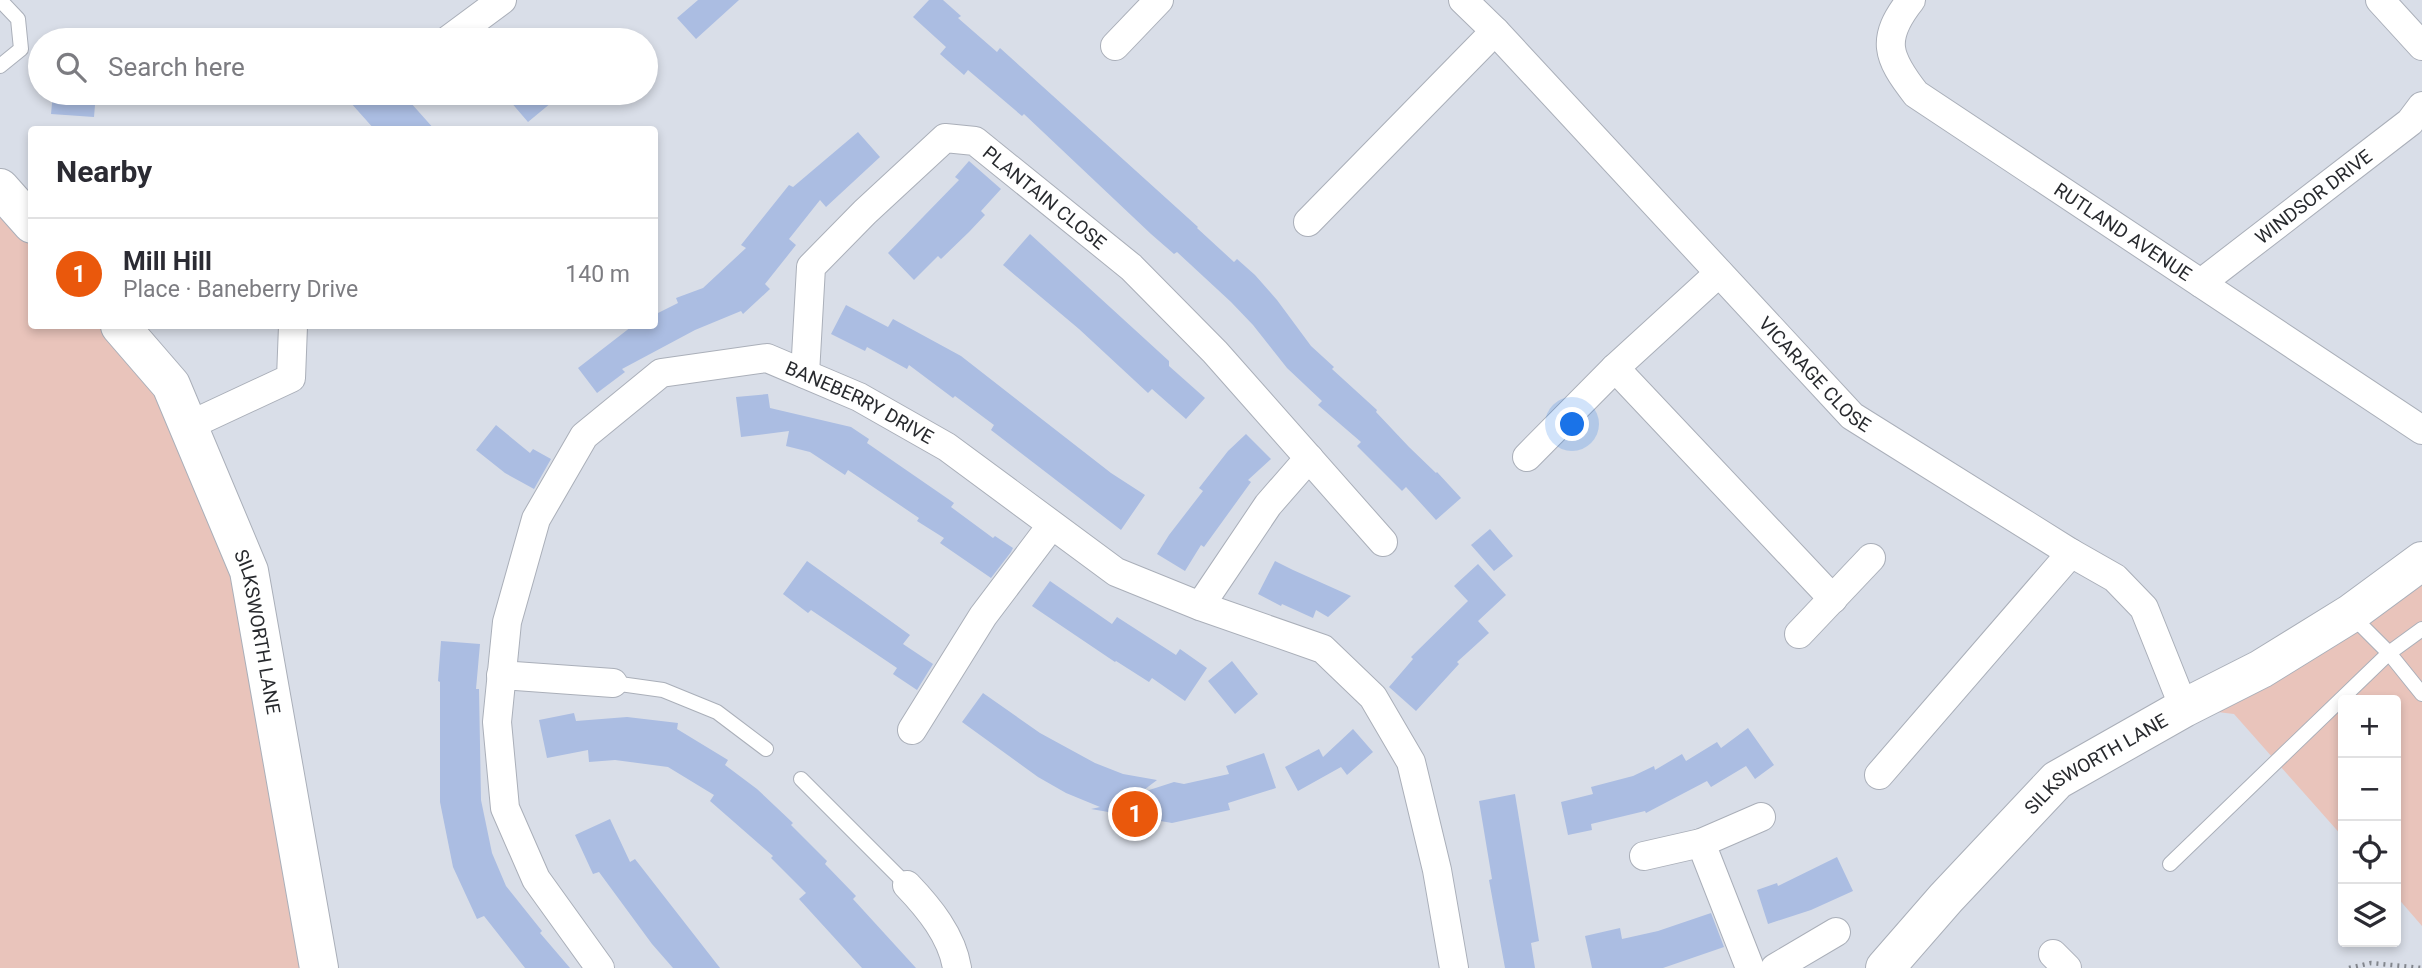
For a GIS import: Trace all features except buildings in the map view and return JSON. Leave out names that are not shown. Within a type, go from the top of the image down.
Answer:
[{"type":"street","points":[[464,28],[502,0]]},
{"type":"street","points":[[1115,46],[1159,0]]},
{"type":"street","name":"VICARAGE CLOSE","points":[[1463,0],[1495,31],[1852,416],[2115,578],[2144,608],[2184,708]]},
{"type":"street","name":"RUTLAND AVENUE","points":[[1911,0],[1895,20],[1890,46],[1896,69],[1916,94],[2422,430]]},
{"type":"street","points":[[2380,0],[2422,46]]},
{"type":"street","points":[[1308,222],[1495,31]]},
{"type":"street","name":"WINDSOR DRIVE","points":[[2201,283],[2410,122],[2422,106]]},
{"type":"street","name":"PLANTAIN CLOSE","points":[[805,374],[811,267],[865,212],[945,138],[975,141],[1130,267],[1215,352],[1383,542]]},
{"type":"street","points":[[0,188],[28,220]]},
{"type":"street","points":[[1527,457],[1615,368],[1719,273]]},
{"type":"street","name":"SILKSWORTH LANE","points":[[123,329],[171,385],[249,571],[319,968]]},
{"type":"street","points":[[188,426],[291,379],[293,329]]},
{"type":"street","name":"BANEBERRY DRIVE","points":[[600,968],[536,879],[505,808],[497,722],[507,622],[536,519],[584,436],[661,373],[767,358],[859,397],[947,447],[1116,572],[1200,606],[1324,649],[1373,697],[1411,762],[1437,870],[1454,968]]},
{"type":"street","points":[[1615,368],[1833,599]]},
{"type":"street","points":[[1200,606],[1268,505],[1309,458]]},
{"type":"street","points":[[912,730],[984,616],[1051,526]]},
{"type":"street","points":[[1879,775],[2071,553]]},
{"type":"street","points":[[1799,634],[1871,558]]},
{"type":"street","name":"SILKSWORTH LANE","points":[[1885,968],[1946,898],[2057,780],[2184,708],[2261,669],[2350,614],[2422,561]]},
{"type":"street","points":[[501,675],[613,682]]},
{"type":"street","points":[[1644,856],[1701,843],[1761,817]]},
{"type":"street","points":[[1701,843],[1750,968]]},
{"type":"street","points":[[908,885],[931,910],[955,956],[957,968]]},
{"type":"street","points":[[1775,968],[1836,932]]},
{"type":"lane","points":[[0,0],[18,19],[21,49],[0,66]]},
{"type":"lane","points":[[2350,614],[2389,653],[2422,694]]},
{"type":"lane","points":[[2170,863],[2389,653],[2422,629]]},
{"type":"lane","points":[[613,682],[663,690],[718,712],[766,749]]},
{"type":"lane","points":[[801,779],[908,885]]},
{"type":"path","points":[[2349,968],[2371,963],[2422,968]]},
{"type":"shaded area","points":[[0,188],[28,221],[28,329],[122,329],[249,571],[319,968],[0,968]]},
{"type":"shaded area","points":[[2422,561],[2422,926],[2401,902],[2401,695],[2338,695],[2338,831],[2234,714],[2184,708]]},
{"type":"place","name":"Mill Hill","points":[[1135,814]]}]
